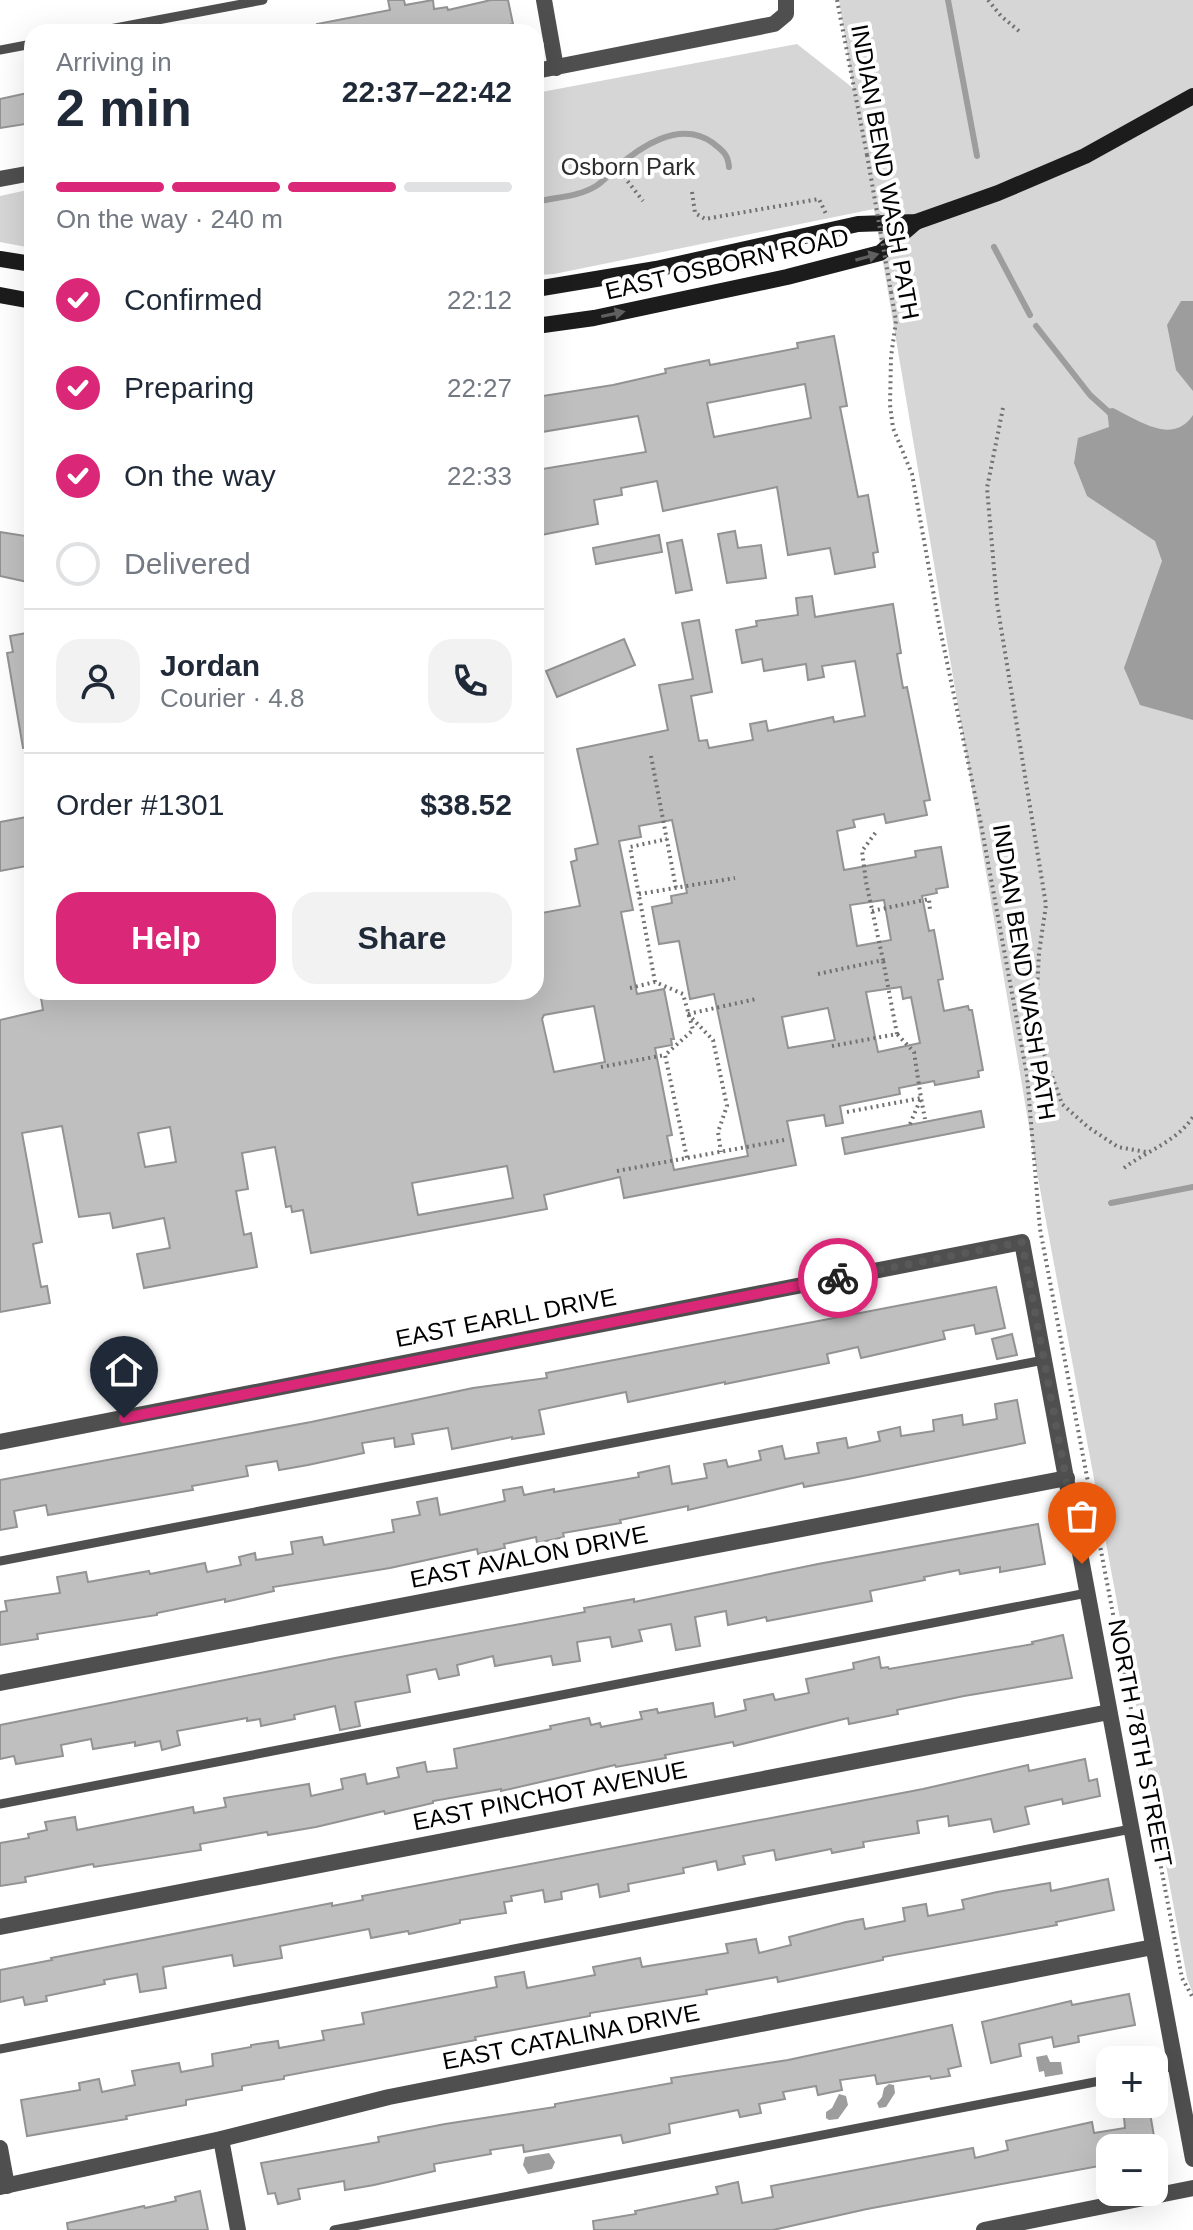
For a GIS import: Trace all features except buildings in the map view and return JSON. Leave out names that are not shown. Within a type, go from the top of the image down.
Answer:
[{"type":"main road","name":"EAST OSBORN ROAD","points":[[544,288],[656,269],[858,224],[916,222],[1059,168],[1193,96]]},
{"type":"main road","name":"EAST OSBORN ROAD","points":[[544,325],[594,318],[787,277],[880,253],[916,222]]},
{"type":"main road","points":[[0,259],[24,263]]},
{"type":"main road","points":[[0,295],[24,300]]},
{"type":"street","points":[[544,0],[556,68]]},
{"type":"street","points":[[544,70],[774,24],[786,7]]},
{"type":"street","points":[[0,179],[24,174]]},
{"type":"street","name":"NORTH 78TH STREET","points":[[1022,1242],[1193,2159]]},
{"type":"street","name":"EAST EARLL DRIVE","points":[[0,1442],[1022,1242]]},
{"type":"street","name":"EAST AVALON DRIVE","points":[[0,1683],[1067,1478]]},
{"type":"street","name":"EAST PINCHOT AVENUE","points":[[0,1927],[1109,1712]]},
{"type":"street","name":"EAST CATALINA DRIVE","points":[[3,2186],[221,2139],[389,2097],[1153,1947]]},
{"type":"street","points":[[221,2139],[238,2230]]},
{"type":"street","points":[[0,2148],[3,2186]]},
{"type":"street","points":[[984,2230],[1193,2188]]},
{"type":"lane","points":[[136,24],[263,0]]},
{"type":"lane","points":[[0,50],[24,46]]},
{"type":"lane","points":[[0,1561],[1044,1360]]},
{"type":"lane","points":[[0,1804],[1087,1593]]},
{"type":"lane","points":[[0,2049],[1131,1829]]},
{"type":"lane","points":[[1168,2067],[1176,2066]]},
{"type":"lane","points":[[334,2230],[1096,2082]]},
{"type":"path","name":"INDIAN BEND WASH PATH","points":[[837,0],[896,321],[891,357],[893,428],[912,474],[939,624],[980,819],[1027,1075],[1040,1229],[1180,1973],[1193,1998]]},
{"type":"path","points":[[988,0],[1019,31]]},
{"type":"path","points":[[611,164],[643,201]]},
{"type":"path","points":[[692,192],[695,213],[705,219],[819,199],[826,214]]},
{"type":"path","points":[[1003,408],[987,488],[997,603],[1046,905],[1039,953],[1035,1028],[1062,1104],[1088,1127],[1118,1147],[1146,1152]]},
{"type":"path","points":[[651,756],[676,888]]},
{"type":"path","points":[[876,832],[862,851],[872,911],[897,1034],[914,1052],[925,1119]]},
{"type":"path","points":[[655,982],[630,847],[667,839]]},
{"type":"path","points":[[637,895],[735,878]]},
{"type":"path","points":[[872,911],[929,899],[930,910]]},
{"type":"path","points":[[818,974],[883,960]]},
{"type":"path","points":[[601,1067],[665,1055],[693,1030],[683,994],[655,982],[630,988]]},
{"type":"path","points":[[688,1014],[756,999]]},
{"type":"path","points":[[688,1014],[713,1040],[727,1106],[718,1132],[721,1152]]},
{"type":"path","points":[[832,1046],[897,1034]]},
{"type":"path","points":[[665,1055],[687,1158]]},
{"type":"path","points":[[847,1112],[921,1098]]},
{"type":"path","points":[[910,1124],[921,1098]]},
{"type":"path","points":[[1124,1168],[1146,1152],[1176,1137],[1193,1117]]},
{"type":"path","points":[[617,1171],[784,1140]]},
{"type":"green space","name":"Osborn Park","points":[[839,0],[1193,0],[1193,1994],[1187,1978],[1035,1162],[874,209],[544,275],[544,91],[797,44],[853,88]]},
{"type":"green space","points":[[24,191],[24,246],[0,242],[0,196]]},
{"type":"shaded area","points":[[1181,301],[1193,301],[1193,391],[1176,370],[1167,325]]},
{"type":"shaded area","points":[[1113,408],[1144,424],[1165,430],[1176,429],[1193,415],[1193,720],[1140,705],[1124,668],[1162,561],[1155,541],[1087,496],[1074,463],[1078,438],[1109,427],[1107,409]]},
{"type":"shaded area","points":[[1047,2055],[1050,2062],[1061,2062],[1063,2074],[1045,2077],[1044,2071],[1039,2072],[1036,2057]]},
{"type":"shaded area","points":[[889,2084],[894,2085],[895,2093],[886,2107],[879,2108],[877,2103]]},
{"type":"shaded area","points":[[839,2094],[846,2096],[848,2105],[838,2119],[829,2120],[826,2112],[832,2108]]},
{"type":"shaded area","points":[[549,2153],[555,2162],[552,2169],[528,2174],[523,2165],[525,2157]]},
{"type":"waterway","points":[[948,0],[977,156]]},
{"type":"waterway","points":[[544,201],[589,190],[635,153],[674,135],[700,136],[713,143],[722,150],[729,167]]},
{"type":"waterway","points":[[994,247],[1030,315]]},
{"type":"waterway","points":[[1036,326],[1090,395],[1111,414]]},
{"type":"waterway","points":[[1111,1203],[1193,1187]]},
{"type":"way so far","points":[[838,1278],[1022,1242],[1082,1564]]},
{"type":"route","points":[[124,1418],[838,1278]]}]
